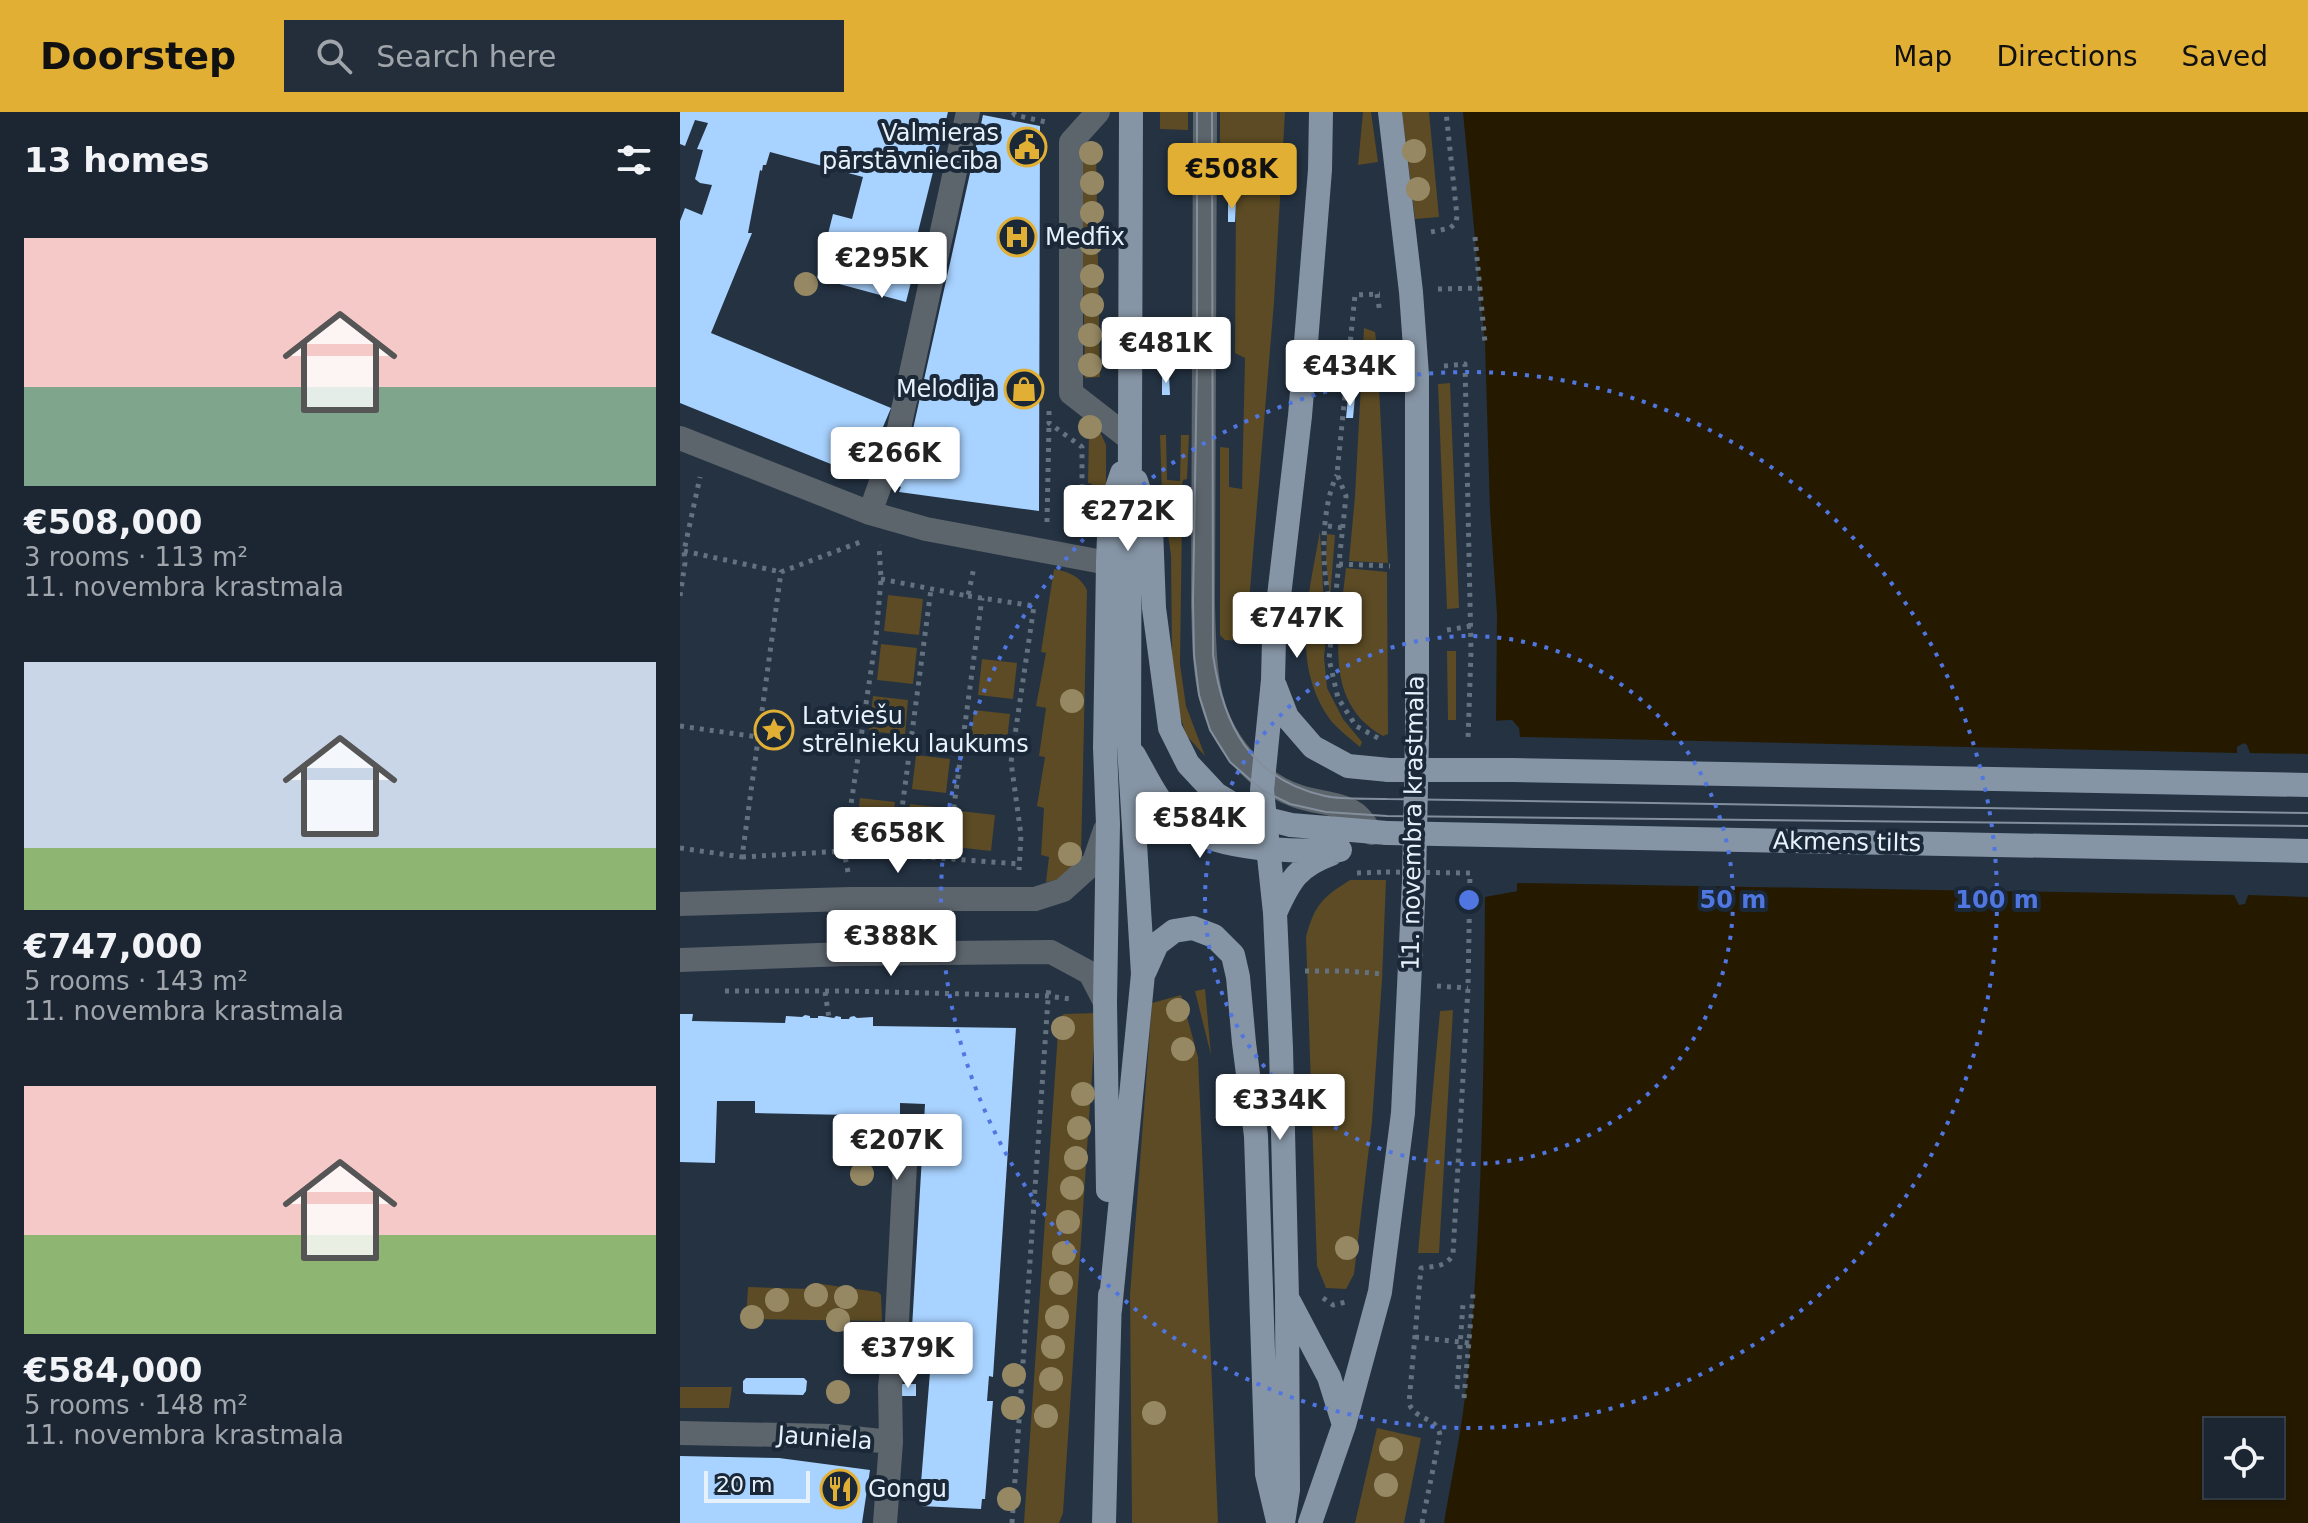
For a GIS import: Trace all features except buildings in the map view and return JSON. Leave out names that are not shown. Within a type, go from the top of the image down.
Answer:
[{"type":"main road","name":"11. novembra krastmala","points":[[1099,1519],[1110,1310],[1143,974],[1129,746],[1131,112]]},
{"type":"main road","name":"11. novembra krastmala","points":[[1280,1523],[1288,1490],[1287,1297],[1275,913],[1262,790],[1274,639],[1303,391],[1320,170],[1321,112]]},
{"type":"main road","name":"11. novembra krastmala","points":[[1310,1523],[1344,1425],[1380,1292],[1403,1113],[1414,881],[1417,375],[1422,290],[1390,112]]},
{"type":"main road","name":"11. novembra krastmala","points":[[1110,1310],[1105,1002],[1108,563],[1110,509],[1130,447]]},
{"type":"main road","name":"11. novembra krastmala","points":[[1130,447],[1151,527],[1155,620],[1170,728],[1188,764],[1216,794],[1251,815],[1291,825],[1380,833]]},
{"type":"main road","name":"11. novembra krastmala","points":[[1273,680],[1287,717],[1313,747],[1348,766],[1389,770],[2308,785]]},
{"type":"main road","points":[[1129,746],[1156,795],[1183,825],[1208,838],[1249,848],[1340,850]]},
{"type":"main road","name":"11. novembra krastmala","points":[[1275,913],[1289,883],[1305,866],[1380,833]]},
{"type":"main road","name":"Akmens tilts","points":[[1380,833],[2308,851]]},
{"type":"main road","points":[[1143,974],[1157,944],[1174,931],[1193,928],[1214,936],[1233,955],[1256,1136],[1267,1474],[1280,1523]]},
{"type":"main road","points":[[1287,1297],[1329,1377],[1344,1425]]},
{"type":"street","points":[[898,433],[968,112]]},
{"type":"street","points":[[1098,112],[1071,142],[1071,393],[1130,447]]},
{"type":"street","points":[[1205,112],[1203,588],[1209,692],[1220,727],[1239,755],[1263,778],[1294,795],[1323,804],[1339,805],[1380,833]]},
{"type":"street","points":[[680,438],[875,524],[926,529],[1108,563]]},
{"type":"street","points":[[875,524],[882,479]]},
{"type":"street","points":[[680,904],[850,899],[1035,899],[1063,890],[1094,862],[1108,824]]},
{"type":"street","points":[[680,960],[1051,952],[1090,973],[1105,1002]]},
{"type":"street","points":[[891,1442],[890,1387],[897,1322],[906,1145]]},
{"type":"street","name":"Jauniela","points":[[680,1433],[834,1436],[891,1442],[886,1523]]},
{"type":"path","points":[[1013,112],[1059,125]]},
{"type":"path","points":[[1429,241],[1431,232],[1450,228],[1456,223],[1446,112]]},
{"type":"path","points":[[1475,237],[1485,343]]},
{"type":"path","points":[[1334,615],[1328,600],[1324,530],[1332,483],[1337,474],[1355,295],[1479,288]]},
{"type":"path","points":[[1435,366],[1465,364],[1471,626],[1468,745]]},
{"type":"path","points":[[1047,524],[1049,423]]},
{"type":"path","points":[[1068,521],[1082,491],[1082,447]]},
{"type":"path","points":[[680,596],[684,551],[706,448]]},
{"type":"path","points":[[1337,474],[1346,496],[1329,659],[1338,698],[1356,726],[1389,745]]},
{"type":"path","points":[[684,551],[781,572],[875,524],[881,579],[876,637],[844,851],[850,899]]},
{"type":"path","points":[[1328,526],[1343,528]]},
{"type":"path","points":[[1339,564],[1391,566]]},
{"type":"path","points":[[742,857],[781,572]]},
{"type":"path","points":[[896,854],[931,589]]},
{"type":"path","points":[[968,596],[1034,606],[1011,762],[1021,835],[1016,899]]},
{"type":"path","points":[[947,858],[982,598]]},
{"type":"path","points":[[1442,630],[1471,626]]},
{"type":"path","points":[[680,726],[758,737]]},
{"type":"path","points":[[680,848],[742,857],[844,851],[1020,864]]},
{"type":"path","points":[[1351,874],[1470,873],[1468,988],[1453,1254],[1449,1262],[1441,1266],[1421,1268],[1409,1403],[1412,1412],[1439,1427],[1440,1435],[1422,1523]]},
{"type":"path","points":[[847,954],[847,991]]},
{"type":"path","points":[[1300,971],[1387,974]]},
{"type":"path","points":[[1437,986],[1468,988]]},
{"type":"path","points":[[724,991],[1048,996],[1012,1523]]},
{"type":"path","points":[[825,992],[829,1018]]},
{"type":"path","points":[[1464,1398],[1473,1294]]},
{"type":"path","points":[[1457,1389],[1463,1304]]},
{"type":"path","points":[[1415,1337],[1469,1343]]},
{"type":"shaded area","points":[[1160,112],[1188,112],[1188,130],[1160,129]]},
{"type":"shaded area","points":[[1220,112],[1285,112],[1274,302],[1246,638],[1243,641],[1225,640],[1220,635],[1220,447],[1229,448],[1229,487],[1242,489],[1245,358],[1235,353],[1236,199],[1231,185],[1220,182]]},
{"type":"shaded area","points":[[1363,112],[1371,112],[1378,162],[1358,165]]},
{"type":"shaded area","points":[[1402,112],[1429,112],[1439,217],[1415,219]]},
{"type":"shaded area","points":[[1463,112],[2308,112],[2308,1523],[1444,1523],[1465,1397],[1476,1272],[1483,1085],[1485,897],[1517,891],[1519,737],[1512,720],[1496,721],[1497,614],[1485,343]]},
{"type":"shaded area","points":[[1096,148],[1100,377],[1085,378],[1081,150]]},
{"type":"shaded area","points":[[1364,328],[1375,332],[1377,348],[1388,563],[1349,561]]},
{"type":"shaded area","points":[[1450,383],[1459,608],[1447,609],[1438,384]]},
{"type":"shaded area","points":[[1087,417],[1097,425],[1106,445],[1106,484],[1098,504],[1082,526],[1075,525],[1085,499],[1091,500],[1092,484],[1088,483]]},
{"type":"shaded area","points":[[1160,435],[1166,435],[1167,480],[1180,481],[1181,435],[1189,435],[1187,479],[1183,480],[1182,486],[1185,488],[1180,664],[1186,706],[1205,756],[1186,735],[1179,712],[1172,656],[1171,555],[1162,493]]},
{"type":"shaded area","points":[[1320,531],[1328,620],[1324,657],[1327,688],[1343,719],[1362,742],[1360,747],[1332,722],[1310,677],[1306,629]]},
{"type":"shaded area","points":[[1327,534],[1335,535],[1330,599],[1326,560]]},
{"type":"shaded area","points":[[1346,568],[1387,572],[1388,734],[1383,736],[1363,721],[1350,703],[1342,683],[1338,638]]},
{"type":"shaded area","points":[[1054,569],[1074,575],[1087,590],[1081,857],[1067,875],[1046,882],[1049,857],[1041,855],[1044,808],[1037,806],[1045,757],[1039,756],[1046,708],[1036,706],[1046,653],[1041,652]]},
{"type":"shaded area","points":[[888,595],[923,599],[919,635],[884,631]]},
{"type":"shaded area","points":[[881,644],[917,648],[913,684],[877,680]]},
{"type":"shaded area","points":[[1447,651],[1456,651],[1456,720],[1448,720]]},
{"type":"shaded area","points":[[982,659],[1017,663],[1013,699],[978,695]]},
{"type":"shaded area","points":[[873,696],[908,700],[905,735],[869,731]]},
{"type":"shaded area","points":[[974,710],[1010,714],[1006,750],[970,745]]},
{"type":"shaded area","points":[[916,755],[950,759],[946,793],[912,789]]},
{"type":"shaded area","points":[[860,798],[895,802],[891,838],[856,834]]},
{"type":"shaded area","points":[[910,804],[945,808],[941,844],[906,840]]},
{"type":"shaded area","points":[[960,811],[995,815],[991,851],[955,847]]},
{"type":"shaded area","points":[[1350,880],[1386,880],[1372,1122],[1354,1274],[1346,1289],[1326,1288],[1317,1266],[1306,937],[1321,903]]},
{"type":"shaded area","points":[[1205,989],[1211,1055],[1195,991]]},
{"type":"shaded area","points":[[1181,995],[1198,1057],[1218,1523],[1132,1523],[1130,1295],[1152,1003]]},
{"type":"shaded area","points":[[1453,1010],[1439,1253],[1418,1253],[1440,1011]]},
{"type":"shaded area","points":[[1096,1013],[1063,1513],[1059,1523],[1024,1523],[1059,1018],[1064,1014]]},
{"type":"shaded area","points":[[814,1283],[878,1292],[881,1295],[882,1321],[746,1319],[748,1287],[812,1289]]},
{"type":"shaded area","points":[[680,1387],[732,1387],[729,1408],[680,1408]]},
{"type":"shaded area","points":[[1377,1428],[1421,1438],[1404,1523],[1355,1523]]},
{"type":"pier","points":[[1512,720],[1519,728],[1520,737],[2237,753],[2237,747],[2244,743],[2250,753],[2308,754],[2308,897],[2248,895],[2245,904],[2239,905],[2234,895],[1517,883],[1517,891],[1481,897],[1483,893],[1513,888],[1515,730],[1510,724],[1495,725],[1492,721]]},
{"type":"tunnel","points":[[882,479],[898,433]]},
{"type":"tram line","points":[[1197,112],[1194,655],[1199,695],[1210,730],[1230,762],[1262,790],[1290,804],[1326,812],[1387,816],[2308,826]]},
{"type":"tram line","points":[[1212,112],[1213,655],[1224,704],[1233,726],[1259,762],[1277,777],[1325,796],[1348,798],[2308,813]]},
{"type":"place","name":"Valmieras pārstāvniecība","points":[[1027,147]]},
{"type":"place","name":"Medfix","points":[[1017,237]]},
{"type":"place","name":"Melodija","points":[[1024,389]]},
{"type":"place","name":"Latviešu strēlnieku laukums","points":[[774,730]]},
{"type":"place","name":"Gongu","points":[[840,1489]]}]
